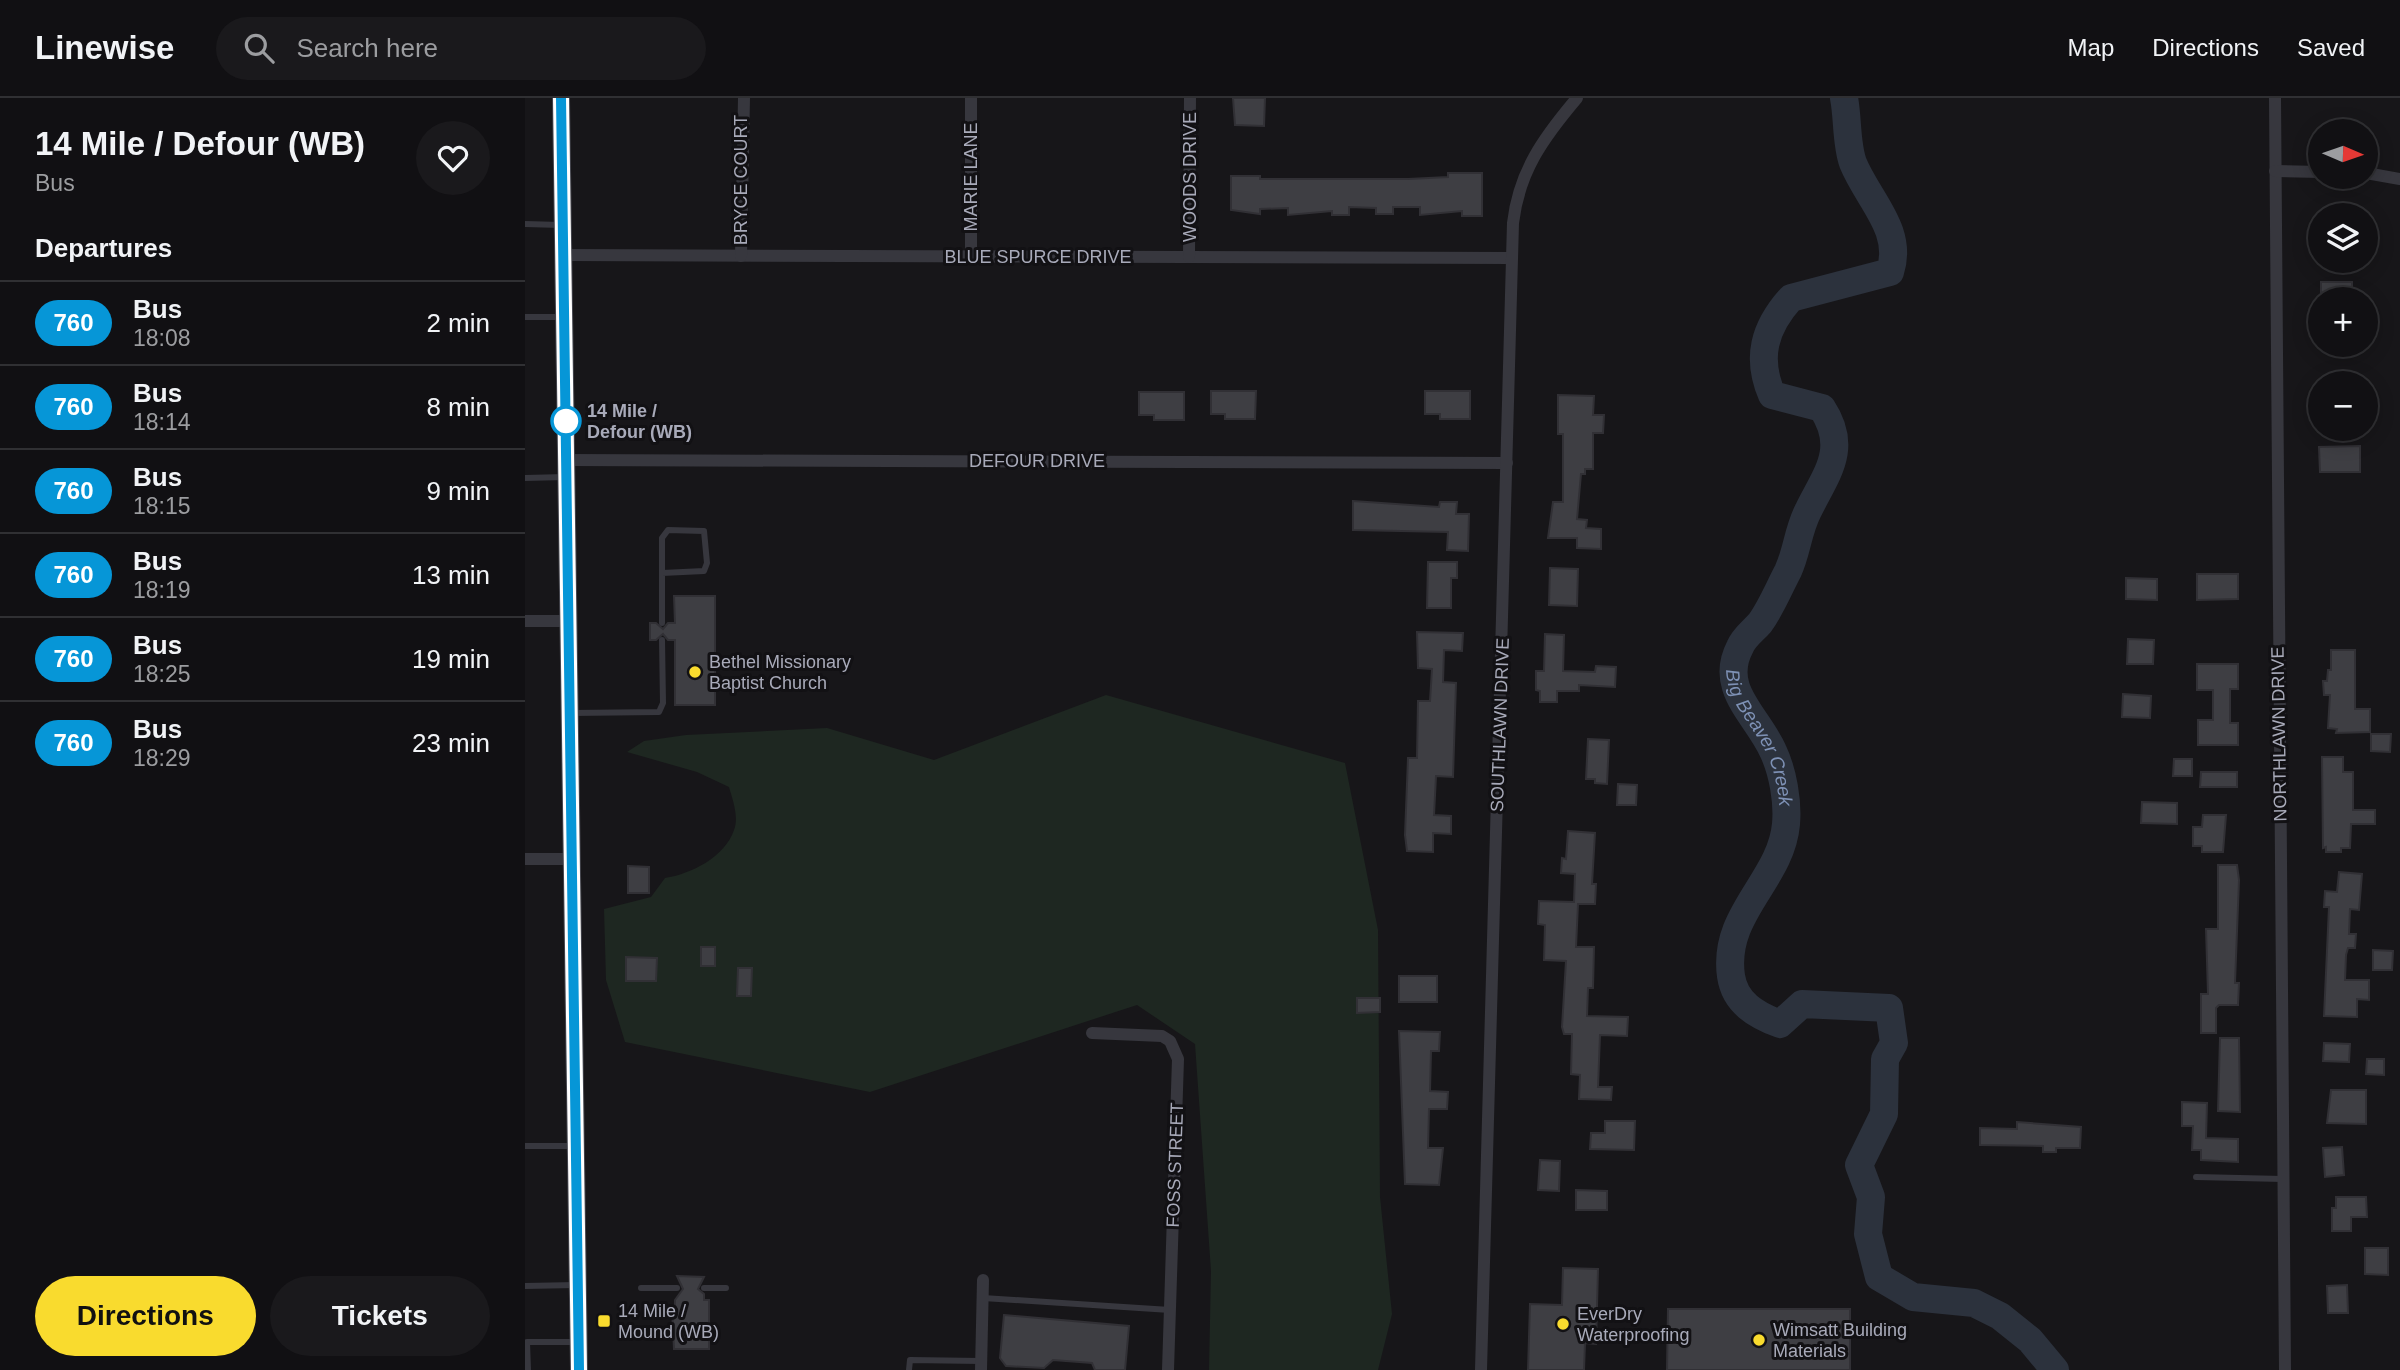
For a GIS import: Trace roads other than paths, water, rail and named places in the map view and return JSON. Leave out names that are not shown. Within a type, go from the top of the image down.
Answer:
[{"type":"main road","points":[[561,98],[579,1370]]},
{"type":"street","name":"MARIE LANE","points":[[971,98],[971,256]]},
{"type":"street","name":"WOODS DRIVE","points":[[1189,257],[1190,98]]},
{"type":"street","name":"SOUTHLAWN DRIVE","points":[[1481,1370],[1512,258],[1516,199],[1535,151],[1577,98]]},
{"type":"street","name":"NORTHLAWN DRIVE","points":[[2274,98],[2285,1370]]},
{"type":"street","name":"BRYCE COURT","points":[[741,256],[742,100]]},
{"type":"street","points":[[2275,171],[2308,172]]},
{"type":"street","points":[[2378,175],[2400,179]]},
{"type":"street","name":"BLUE SPURCE DRIVE","points":[[563,255],[1512,258]]},
{"type":"street","name":"DEFOUR DRIVE","points":[[566,468],[1507,463]]},
{"type":"street","points":[[525,621],[569,621]]},
{"type":"street","points":[[525,859],[572,859]]},
{"type":"street","name":"FOSS STREET","points":[[1092,1033],[1162,1036],[1176,1049],[1178,1072],[1168,1370]]},
{"type":"street","points":[[981,1365],[983,1280]]},
{"type":"lane","points":[[525,224],[563,225]]},
{"type":"lane","points":[[525,317],[564,317]]},
{"type":"lane","points":[[525,478],[566,468]]},
{"type":"lane","points":[[662,573],[704,571],[707,537],[704,531],[665,531],[662,573],[662,623]]},
{"type":"lane","points":[[570,713],[659,712],[663,703],[662,640]]},
{"type":"lane","points":[[525,1146],[576,1146]]},
{"type":"lane","points":[[2196,1177],[2283,1180]]},
{"type":"lane","points":[[525,1286],[577,1285]]},
{"type":"lane","points":[[641,1288],[677,1288]]},
{"type":"lane","points":[[704,1288],[726,1289]]},
{"type":"lane","points":[[983,1298],[1170,1310]]},
{"type":"lane","points":[[528,1370],[526,1341],[578,1342]]},
{"type":"lane","points":[[909,1370],[910,1360],[981,1365]]},
{"type":"waterway","name":"Big Beaver Creek","points":[[1844,98],[1853,163],[1888,229],[1893,257],[1890,272],[1791,298],[1774,321],[1765,344],[1764,368],[1772,395],[1822,408],[1834,436],[1834,449],[1827,473],[1805,518],[1788,571],[1764,617],[1746,637],[1734,662],[1734,676],[1742,701],[1766,738],[1780,768],[1786,824],[1774,863],[1743,915],[1735,934],[1731,976],[1737,994],[1748,1007],[1780,1024],[1802,1004],[1889,1008],[1894,1043],[1885,1059],[1884,1114],[1859,1165],[1871,1197],[1868,1234],[1879,1277],[1913,1297],[1974,1303],[2000,1316],[2030,1340],[2055,1370]]},
{"type":"place","name":"14 Mile / Defour (WB)","points":[[566,421]]},
{"type":"place","name":"Bethel Missionary Baptist Church","points":[[695,672]]},
{"type":"place","name":"14 Mile / Mound (WB)","points":[[604,1321]]},
{"type":"place","name":"EverDry Waterproofing","points":[[1563,1324]]},
{"type":"place","name":"Wimsatt Building Materials","points":[[1759,1340]]}]
